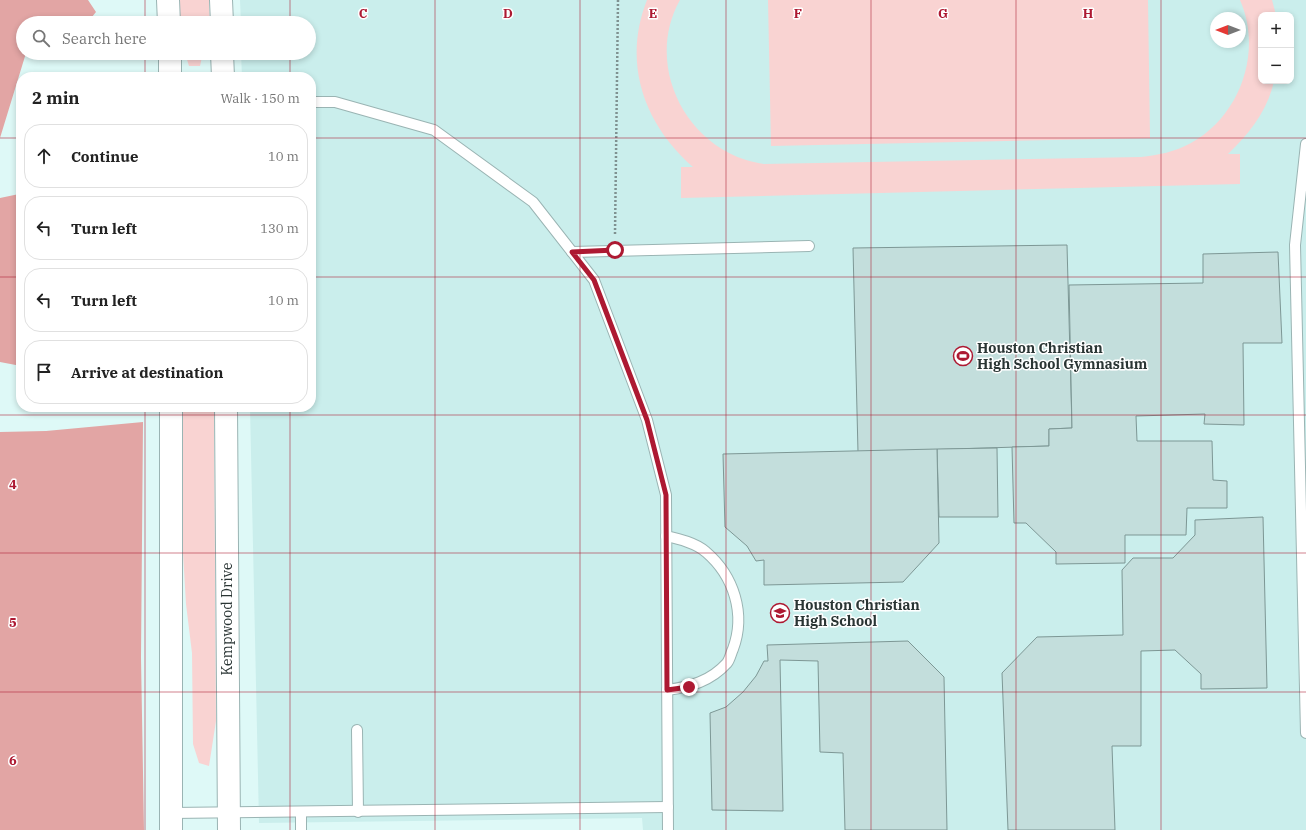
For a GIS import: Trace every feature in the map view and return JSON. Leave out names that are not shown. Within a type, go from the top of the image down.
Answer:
[{"type":"main road","points":[[168,0],[169,16]]},
{"type":"main road","points":[[221,0],[222,16]]},
{"type":"main road","points":[[170,60],[170,72]]},
{"type":"main road","points":[[222,60],[223,72]]},
{"type":"main road","points":[[171,412],[171,822]]},
{"type":"main road","name":"Kempwood Drive","points":[[226,412],[229,822]]},
{"type":"lane","points":[[316,102],[335,102],[434,130],[533,202],[594,280],[647,420],[666,495],[668,830]]},
{"type":"lane","points":[[1306,144],[1295,245],[1306,733]]},
{"type":"lane","points":[[572,252],[809,246]]},
{"type":"lane","points":[[666,536],[688,542],[706,551],[726,575],[738,602],[737,638],[728,662],[713,675],[689,687],[667,690]]},
{"type":"lane","points":[[357,730],[358,812]]},
{"type":"lane","points":[[171,822],[229,822],[301,813],[668,807]]},
{"type":"lane","points":[[301,813],[301,830]]},
{"type":"path","points":[[615,250],[618,0]]},
{"type":"shaded area","points":[[0,0],[88,0],[96,12],[93,16],[16,16],[16,60],[24,60],[20,72],[16,72],[16,86],[0,138]]},
{"type":"shaded area","points":[[176,0],[209,0],[210,16],[177,16]]},
{"type":"shaded area","name":"Houston Christian High School","points":[[240,0],[1306,0],[1306,830],[643,830],[642,818],[259,823],[250,412],[316,412],[316,72],[242,72],[241,60],[316,60],[316,16],[241,16]]},
{"type":"shaded area","points":[[647,0],[680,0],[671,21],[667,43],[668,65],[673,87],[682,107],[694,125],[710,141],[737,157],[764,164],[1141,157],[1173,151],[1191,143],[1208,131],[1223,117],[1234,100],[1248,61],[1249,40],[1246,12],[1244,12],[1240,0],[1272,0],[1275,12],[1258,12],[1258,84],[1273,84],[1267,102],[1257,121],[1228,154],[1240,154],[1240,184],[681,198],[681,167],[693,167],[676,150],[662,132],[650,112],[642,91],[638,69],[637,47],[640,24]]},
{"type":"shaded area","points":[[768,0],[1148,0],[1150,138],[771,146]]},
{"type":"shaded area","points":[[187,60],[201,60],[200,66],[189,66]]},
{"type":"shaded area","points":[[16,195],[16,365],[0,362],[0,198]]},
{"type":"shaded area","points":[[181,412],[214,412],[216,721],[209,766],[199,763],[193,744],[192,653],[186,604],[182,536]]},
{"type":"shaded area","points":[[143,422],[141,658],[144,830],[0,830],[0,432],[46,431]]},
{"type":"building","name":"Houston Christian High School Gymnasium","points":[[1067,245],[1072,428],[1049,429],[1049,446],[858,452],[853,248]]},
{"type":"building","points":[[1278,252],[1282,343],[1243,343],[1244,425],[1204,424],[1205,414],[1136,416],[1137,441],[1212,441],[1213,480],[1227,481],[1227,508],[1187,508],[1186,535],[1125,535],[1125,563],[1056,564],[1056,552],[1026,523],[1014,523],[1012,447],[1049,446],[1049,429],[1072,428],[1069,285],[1203,283],[1203,254]]},
{"type":"building","points":[[997,448],[998,517],[939,517],[937,449]]},
{"type":"building","points":[[937,449],[939,543],[903,582],[764,585],[764,560],[756,561],[747,546],[725,527],[723,454]]},
{"type":"building","points":[[1263,517],[1267,688],[1201,689],[1201,674],[1175,650],[1141,651],[1141,746],[1112,746],[1115,830],[1008,830],[1002,673],[1037,637],[1123,635],[1122,570],[1133,558],[1173,558],[1195,535],[1195,520]]},
{"type":"building","points":[[908,641],[944,677],[947,830],[845,830],[843,753],[820,752],[818,661],[780,660],[783,811],[712,810],[710,713],[726,707],[743,692],[756,676],[764,661],[768,661],[767,645]]},
{"type":"place","name":"Houston Christian High School Gymnasium","points":[[963,356]]},
{"type":"place","name":"Houston Christian High School","points":[[780,613]]},
{"type":"route","points":[[615,250],[572,252],[594,280],[647,420],[666,495],[667,690],[689,687]]}]
